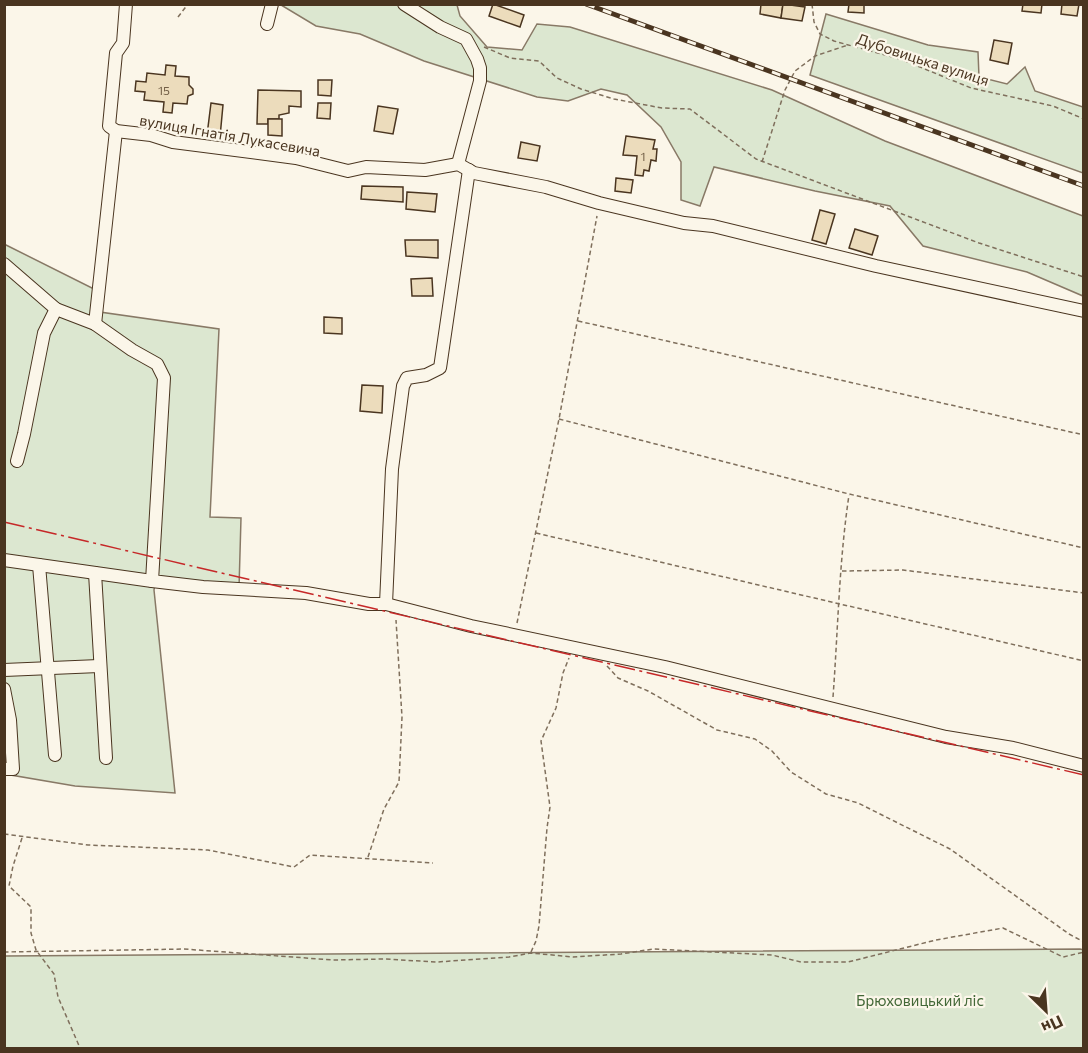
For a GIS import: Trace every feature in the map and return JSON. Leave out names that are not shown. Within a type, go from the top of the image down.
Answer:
[{"type":"street","name":"вулиця Ігнатія Лукасевича","points":[[126,4],[123,43],[116,53],[109,126],[116,131],[151,135],[193,146],[296,158],[348,171],[366,167],[425,170],[458,164]]},
{"type":"street","points":[[267,24],[272,4]]},
{"type":"street","points":[[404,4],[440,27],[466,39],[477,59],[480,81],[458,164],[474,173],[546,187],[599,203],[684,223],[713,226],[876,266],[979,286],[1083,310]]},
{"type":"street","points":[[94,324],[116,131]]},
{"type":"street","points":[[391,605],[392,469],[403,386],[407,378],[426,375],[440,368],[469,170]]},
{"type":"street","points":[[4,264],[56,309],[94,324],[157,364],[164,378],[152,581]]},
{"type":"street","points":[[17,461],[44,333],[56,309]]},
{"type":"street","points":[[4,560],[203,587],[306,593],[369,604],[391,605],[665,667],[946,737],[1014,748],[1083,766]]},
{"type":"street","points":[[39,565],[55,755]]},
{"type":"street","points":[[95,573],[106,758]]},
{"type":"street","points":[[4,670],[99,666]]},
{"type":"street","points":[[4,689],[10,720],[14,769],[4,769]]},
{"type":"path","points":[[178,17],[188,4]]},
{"type":"path","name":"Дубовицька вулиця","points":[[812,4],[814,22],[820,34],[834,41],[903,60],[971,88],[1053,106],[1083,119]]},
{"type":"path","points":[[466,39],[510,58],[539,61],[557,78],[581,89],[614,99],[662,108],[690,109],[762,162],[979,243],[1083,277]]},
{"type":"path","points":[[762,162],[785,90],[795,71],[815,56],[849,45]]},
{"type":"path","points":[[515,634],[560,419],[599,203]]},
{"type":"path","points":[[578,321],[1083,435]]},
{"type":"path","points":[[560,419],[849,495],[1083,548]]},
{"type":"path","points":[[833,709],[842,542],[849,495]]},
{"type":"path","points":[[536,533],[1083,661]]},
{"type":"path","points":[[842,572],[903,570],[1083,593]]},
{"type":"path","points":[[367,859],[384,809],[399,782],[402,717],[391,605]]},
{"type":"path","points":[[531,953],[539,926],[550,807],[541,741],[556,708],[562,673],[574,647]]},
{"type":"path","points":[[604,664],[618,678],[648,691],[717,730],[755,739],[772,751],[791,772],[826,794],[858,802],[950,849],[1083,942]]},
{"type":"path","points":[[4,834],[88,845],[208,850],[294,867],[310,855],[433,863]]},
{"type":"path","points":[[22,836],[9,886],[31,907],[31,933],[36,950],[54,974],[58,997],[80,1048]]},
{"type":"path","points":[[4,951],[184,949],[333,960],[384,959],[437,962],[509,957],[531,953],[573,957],[653,949],[772,955],[801,962],[848,962],[936,940],[1003,928],[1063,957],[1083,952]]},
{"type":"green space","points":[[281,5],[457,5],[460,16],[487,47],[522,50],[537,24],[570,27],[772,90],[885,141],[1083,216],[1083,296],[1027,272],[923,246],[890,206],[714,167],[700,206],[681,200],[681,162],[661,127],[627,95],[601,89],[568,101],[537,97],[424,61],[360,34],[316,26]]},
{"type":"green space","points":[[826,14],[928,45],[978,52],[979,77],[1007,84],[1025,67],[1035,91],[1083,107],[1083,173],[810,75]]},
{"type":"green space","points":[[4,244],[100,292],[100,312],[219,329],[210,517],[241,518],[239,588],[156,578],[154,590],[175,793],[75,786],[5,774]]},
{"type":"green space","name":"Брюховицький ліс","points":[[1084,950],[1083,1048],[5,1048],[5,956]]},
{"type":"building","points":[[493,4],[524,15],[520,27],[489,16]]},
{"type":"building","points":[[761,4],[783,4],[781,18],[760,14]]},
{"type":"building","points":[[783,4],[805,7],[802,21],[781,18]]},
{"type":"building","points":[[849,4],[864,4],[864,13],[848,12]]},
{"type":"building","points":[[1023,4],[1042,4],[1041,13],[1022,11]]},
{"type":"building","points":[[1062,4],[1079,4],[1077,16],[1061,14]]},
{"type":"building","points":[[994,40],[1012,43],[1008,64],[990,60]]},
{"type":"building","points":[[166,65],[176,66],[175,76],[189,77],[189,85],[193,89],[193,94],[188,96],[187,104],[173,103],[172,113],[163,112],[164,102],[144,100],[145,92],[135,91],[136,81],[146,82],[147,73],[165,75]]},
{"type":"building","points":[[318,80],[332,80],[331,96],[318,95]]},
{"type":"building","points":[[258,90],[301,91],[301,107],[289,106],[289,113],[279,115],[279,119],[268,119],[268,124],[257,124]]},
{"type":"building","points":[[211,103],[223,105],[220,137],[207,135]]},
{"type":"building","points":[[318,103],[331,103],[330,119],[317,118]]},
{"type":"building","points":[[378,106],[398,109],[393,134],[374,131]]},
{"type":"building","points":[[268,119],[282,119],[282,136],[268,135]]},
{"type":"building","points":[[626,136],[655,140],[653,149],[657,149],[656,161],[651,160],[649,171],[644,170],[643,176],[635,175],[637,156],[623,155]]},
{"type":"building","points":[[521,142],[540,146],[537,161],[518,158]]},
{"type":"building","points":[[616,178],[633,180],[631,193],[615,191]]},
{"type":"building","points":[[362,186],[403,187],[403,202],[361,199]]},
{"type":"building","points":[[407,192],[437,194],[435,212],[406,209]]},
{"type":"building","points":[[820,210],[835,214],[826,244],[812,240]]},
{"type":"building","points":[[855,229],[878,236],[872,255],[849,248]]},
{"type":"building","points":[[405,240],[438,240],[438,258],[406,256]]},
{"type":"building","points":[[432,278],[433,296],[412,296],[411,279]]},
{"type":"building","points":[[324,317],[342,318],[342,334],[324,333]]},
{"type":"building","points":[[362,385],[383,386],[382,413],[360,411]]},
{"type":"railway","points":[[586,4],[1084,186]]},
{"type":"power","points":[[4,522],[1084,775]]}]
